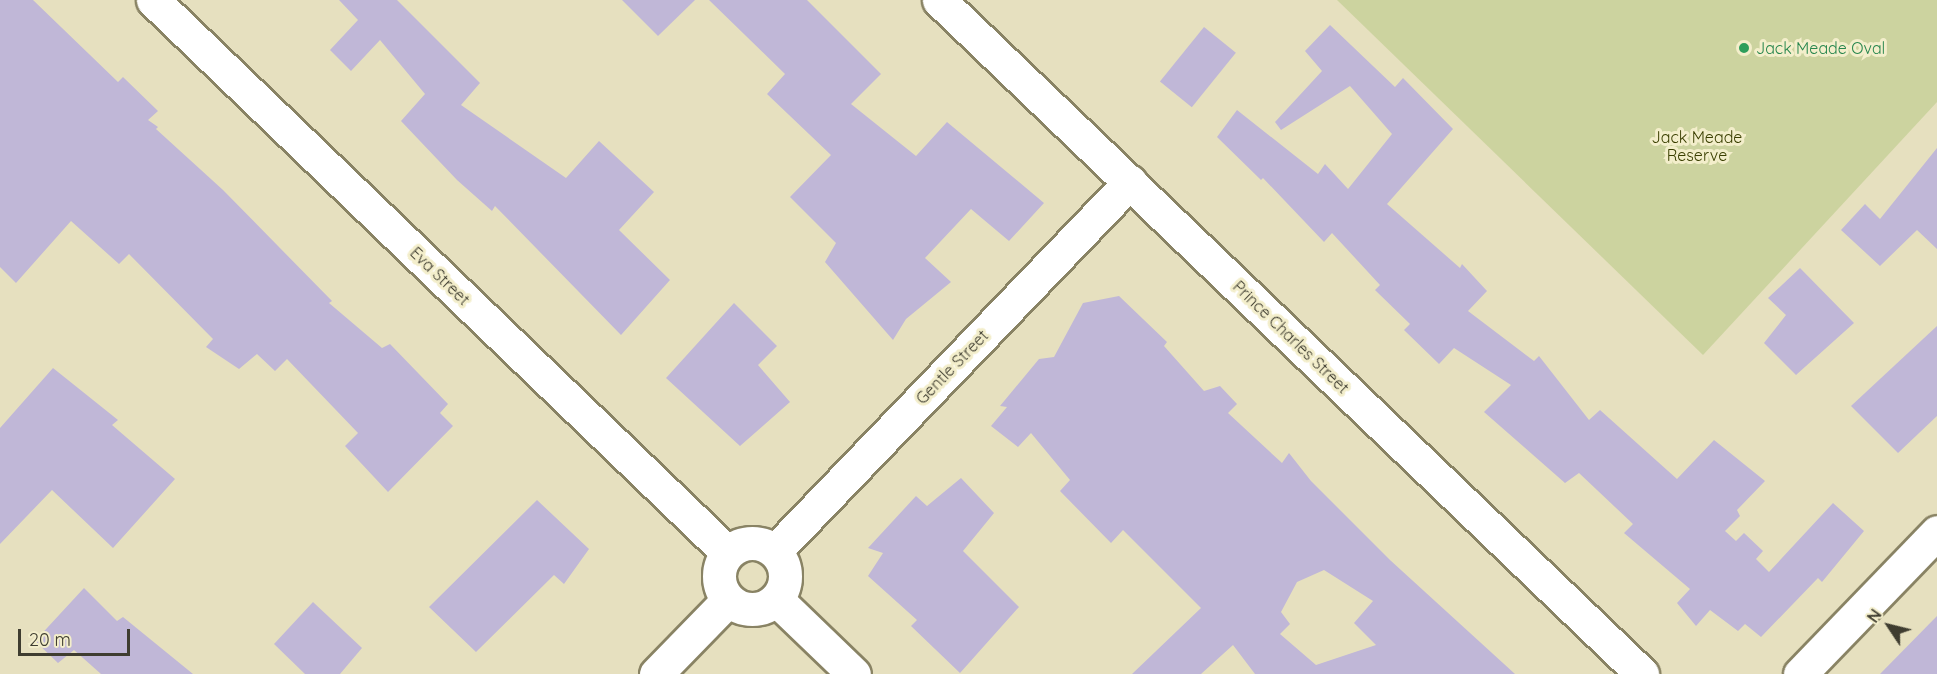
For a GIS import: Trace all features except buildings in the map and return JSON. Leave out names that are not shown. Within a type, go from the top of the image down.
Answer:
[{"type":"street","name":"Eva Street","points":[[153,0],[727,552]]},
{"type":"street","name":"Prince Charles Street","points":[[939,0],[1642,674]]},
{"type":"street","name":"Gentle Street","points":[[775,551],[1130,182]]},
{"type":"street","points":[[1800,674],[1937,532]]},
{"type":"street","points":[[745,543],[764,545],[775,551],[784,564],[785,576],[776,599],[745,609],[728,600],[718,577],[727,552],[745,543]]},
{"type":"street","points":[[776,599],[854,674]]},
{"type":"street","points":[[656,674],[728,600]]},
{"type":"green space","name":"Jack Meade Reserve","points":[[1337,0],[1937,0],[1937,102],[1703,355]]},
{"type":"place","name":"Jack Meade Oval","points":[[1744,48]]}]
